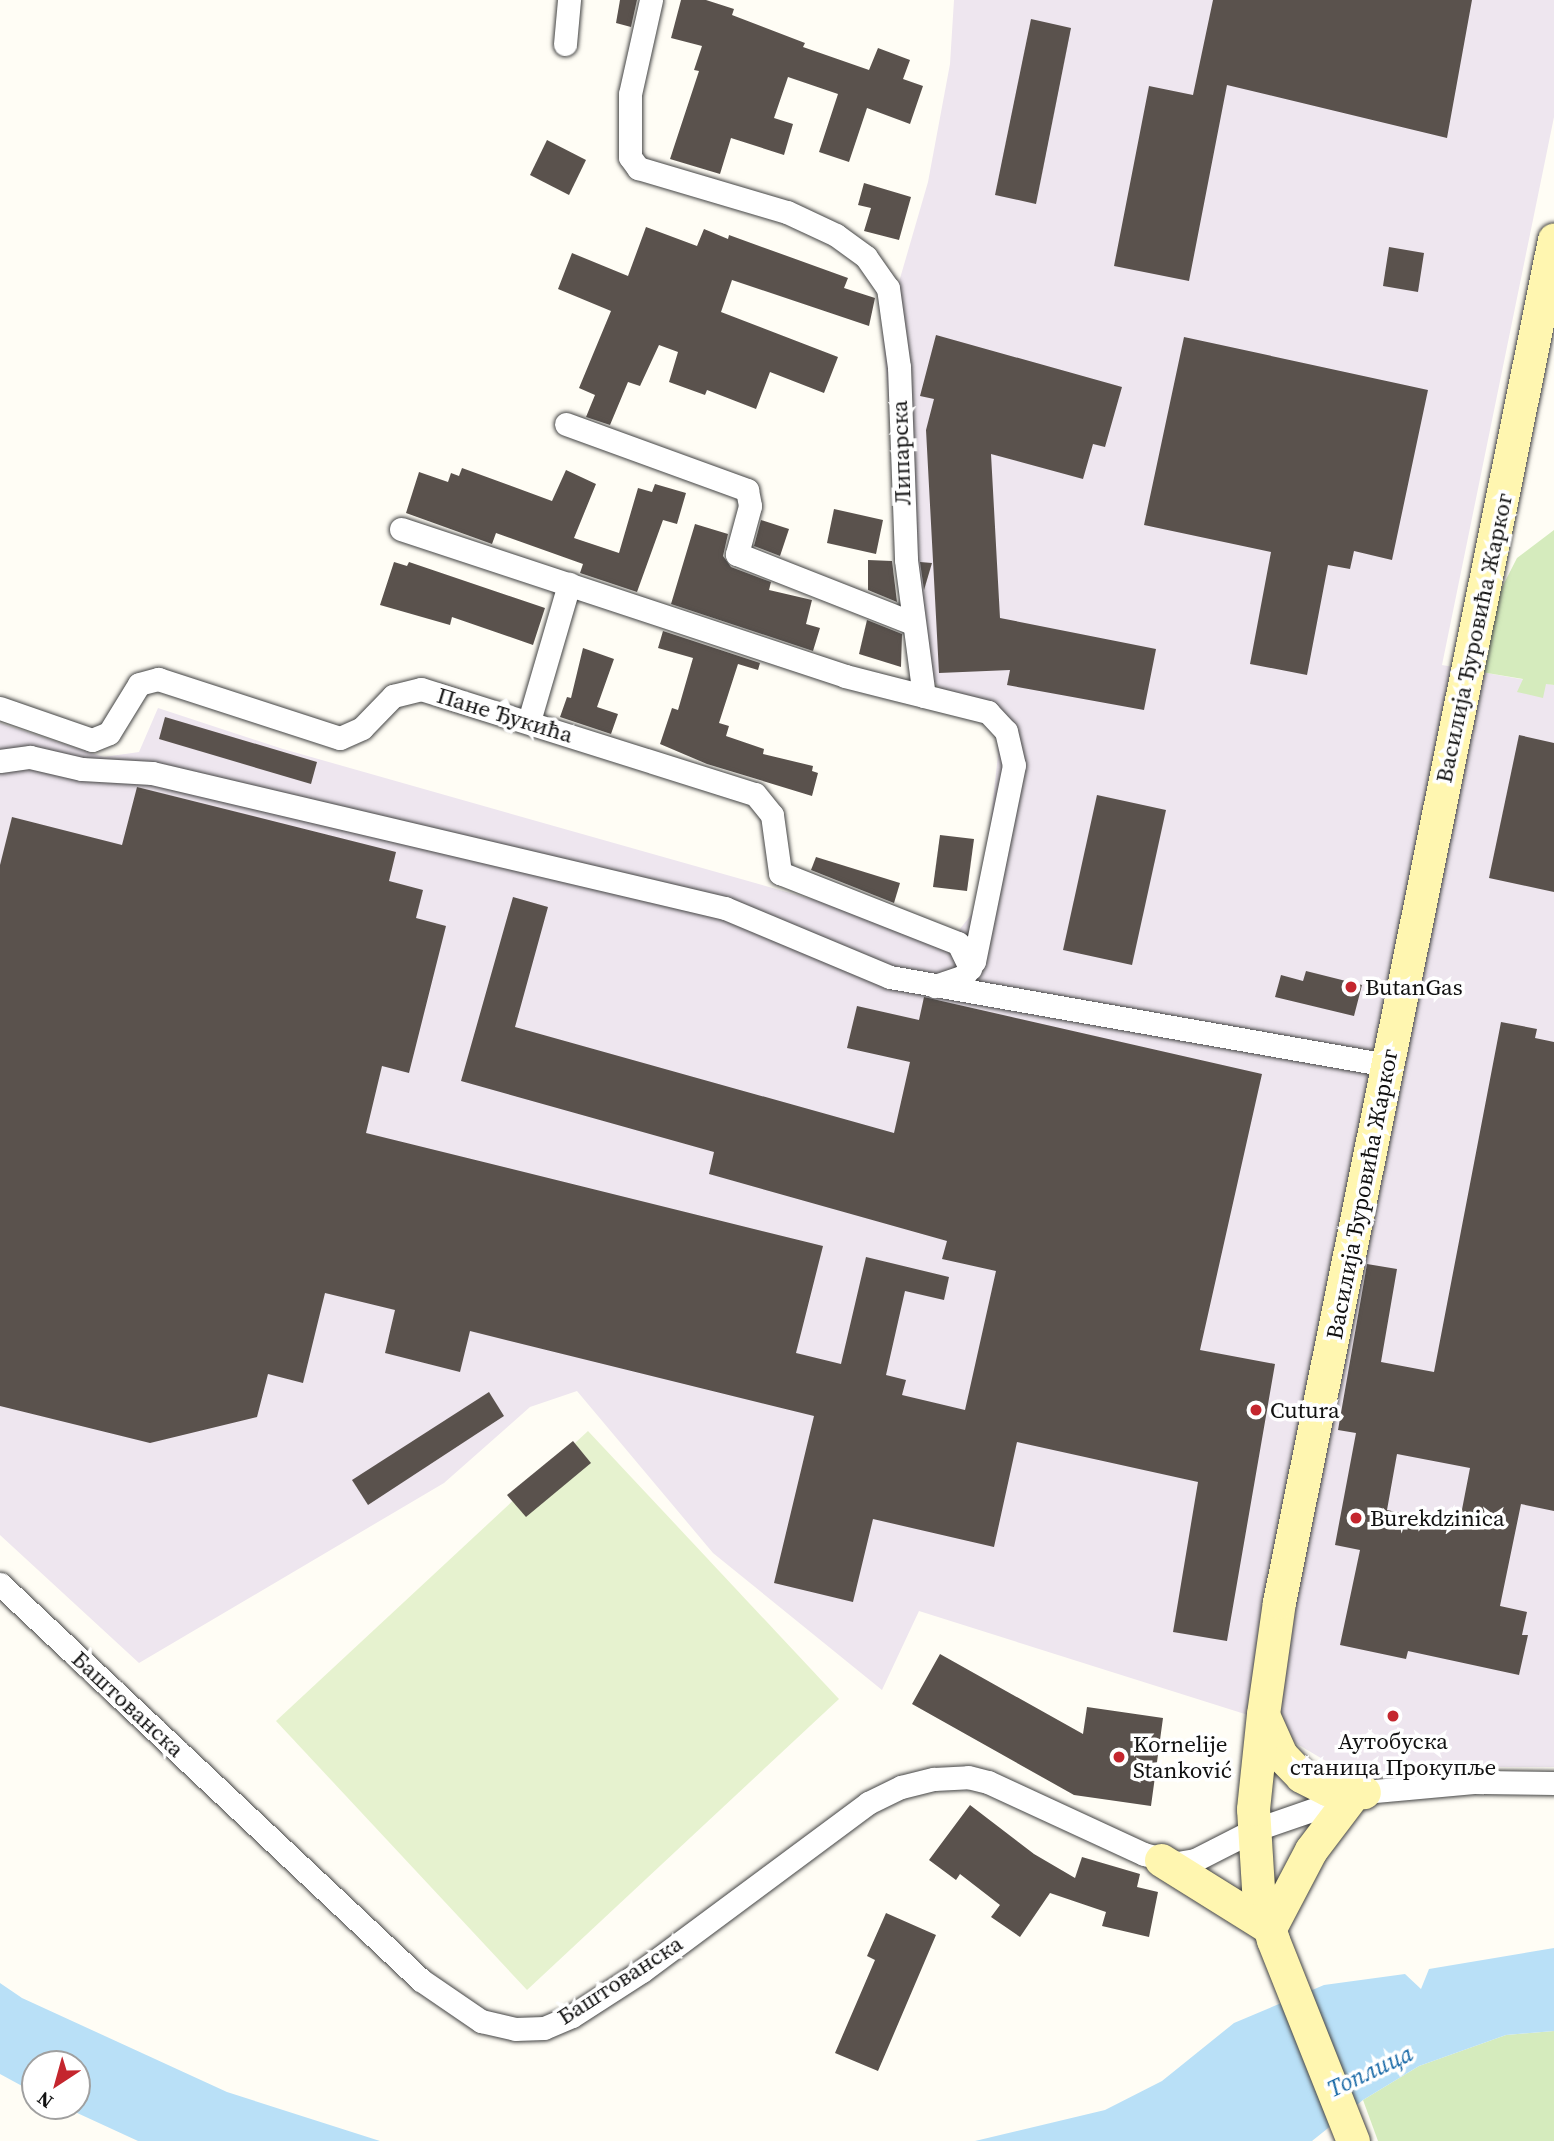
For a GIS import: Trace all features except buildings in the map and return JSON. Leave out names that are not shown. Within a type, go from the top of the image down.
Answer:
[{"type":"main road","name":"Василија Ђуровића Жарког","points":[[1353,2141],[1271,1934],[1258,1888],[1254,1830],[1263,1714],[1279,1602],[1554,239]]},
{"type":"main road","points":[[1161,1860],[1271,1934],[1311,1850],[1357,1796],[1327,1789],[1301,1776],[1281,1755],[1263,1714]]},
{"type":"street","points":[[565,44],[569,0]]},
{"type":"street","name":"Липарска","points":[[651,0],[630,94],[630,157],[638,168],[788,212],[836,235],[866,257],[888,288],[899,367],[912,623],[923,664],[924,696]]},
{"type":"street","points":[[566,424],[747,490],[749,515],[737,554],[912,623]]},
{"type":"street","points":[[401,529],[832,672],[988,712],[1006,731],[1013,753],[970,968],[954,981],[932,986]]},
{"type":"street","points":[[528,721],[569,583]]},
{"type":"street","name":"Пане Ђукића","points":[[0,708],[92,740],[109,733],[139,684],[158,679],[328,737],[351,735],[406,690],[421,689],[755,794],[772,815],[780,873],[958,943],[970,968]]},
{"type":"street","points":[[0,761],[22,757],[82,769],[152,773],[725,908],[890,977],[1387,1065]]},
{"type":"street","name":"Баштованска","points":[[0,1584],[407,1968],[458,2009],[497,2026],[544,2028],[572,2016],[642,1971],[868,1803],[912,1784],[953,1777],[988,1782],[1161,1860],[1195,1860],[1254,1830],[1357,1796],[1474,1782],[1554,1783]]},
{"type":"shaded area","points":[[954,0],[1554,0],[1554,117],[1442,665],[1554,685],[1554,1767],[1456,1767],[1353,1777],[1248,1715],[919,1611],[882,1690],[713,1553],[577,1391],[530,1407],[444,1483],[139,1663],[0,1535],[0,723],[104,757],[139,752],[158,708],[283,749],[952,939],[982,901],[998,755],[995,710],[944,692],[912,659],[883,337],[928,182],[950,64]]},
{"type":"green space","points":[[1554,530],[1554,685],[1546,684],[1543,698],[1517,692],[1523,679],[1481,672],[1491,609],[1517,558]]},
{"type":"green space","points":[[588,1431],[839,1699],[527,1990],[276,1721]]},
{"type":"green space","points":[[1554,2031],[1554,2141],[1378,2141],[1363,2100],[1419,2066],[1506,2035]]},
{"type":"water","name":"Топлица","points":[[1554,1948],[1554,2031],[1506,2035],[1419,2066],[1363,2100],[1312,2141],[975,2141],[1105,2110],[1162,2081],[1234,2023],[1324,1985],[1405,1974],[1421,1989],[1429,1969]]},
{"type":"water","points":[[0,1983],[22,1998],[227,2092],[380,2141],[138,2141],[91,2119],[91,2050],[21,2050],[21,2085],[0,2074]]},
{"type":"place","name":"ButanGas","points":[[1351,987]]},
{"type":"place","name":"Cutura","points":[[1256,1410]]},
{"type":"place","name":"Burekdzinica","points":[[1356,1518]]},
{"type":"place","name":"Аутобуска станица Прокупље","points":[[1393,1716]]},
{"type":"place","name":"Kornelije Stanković","points":[[1119,1757]]}]
